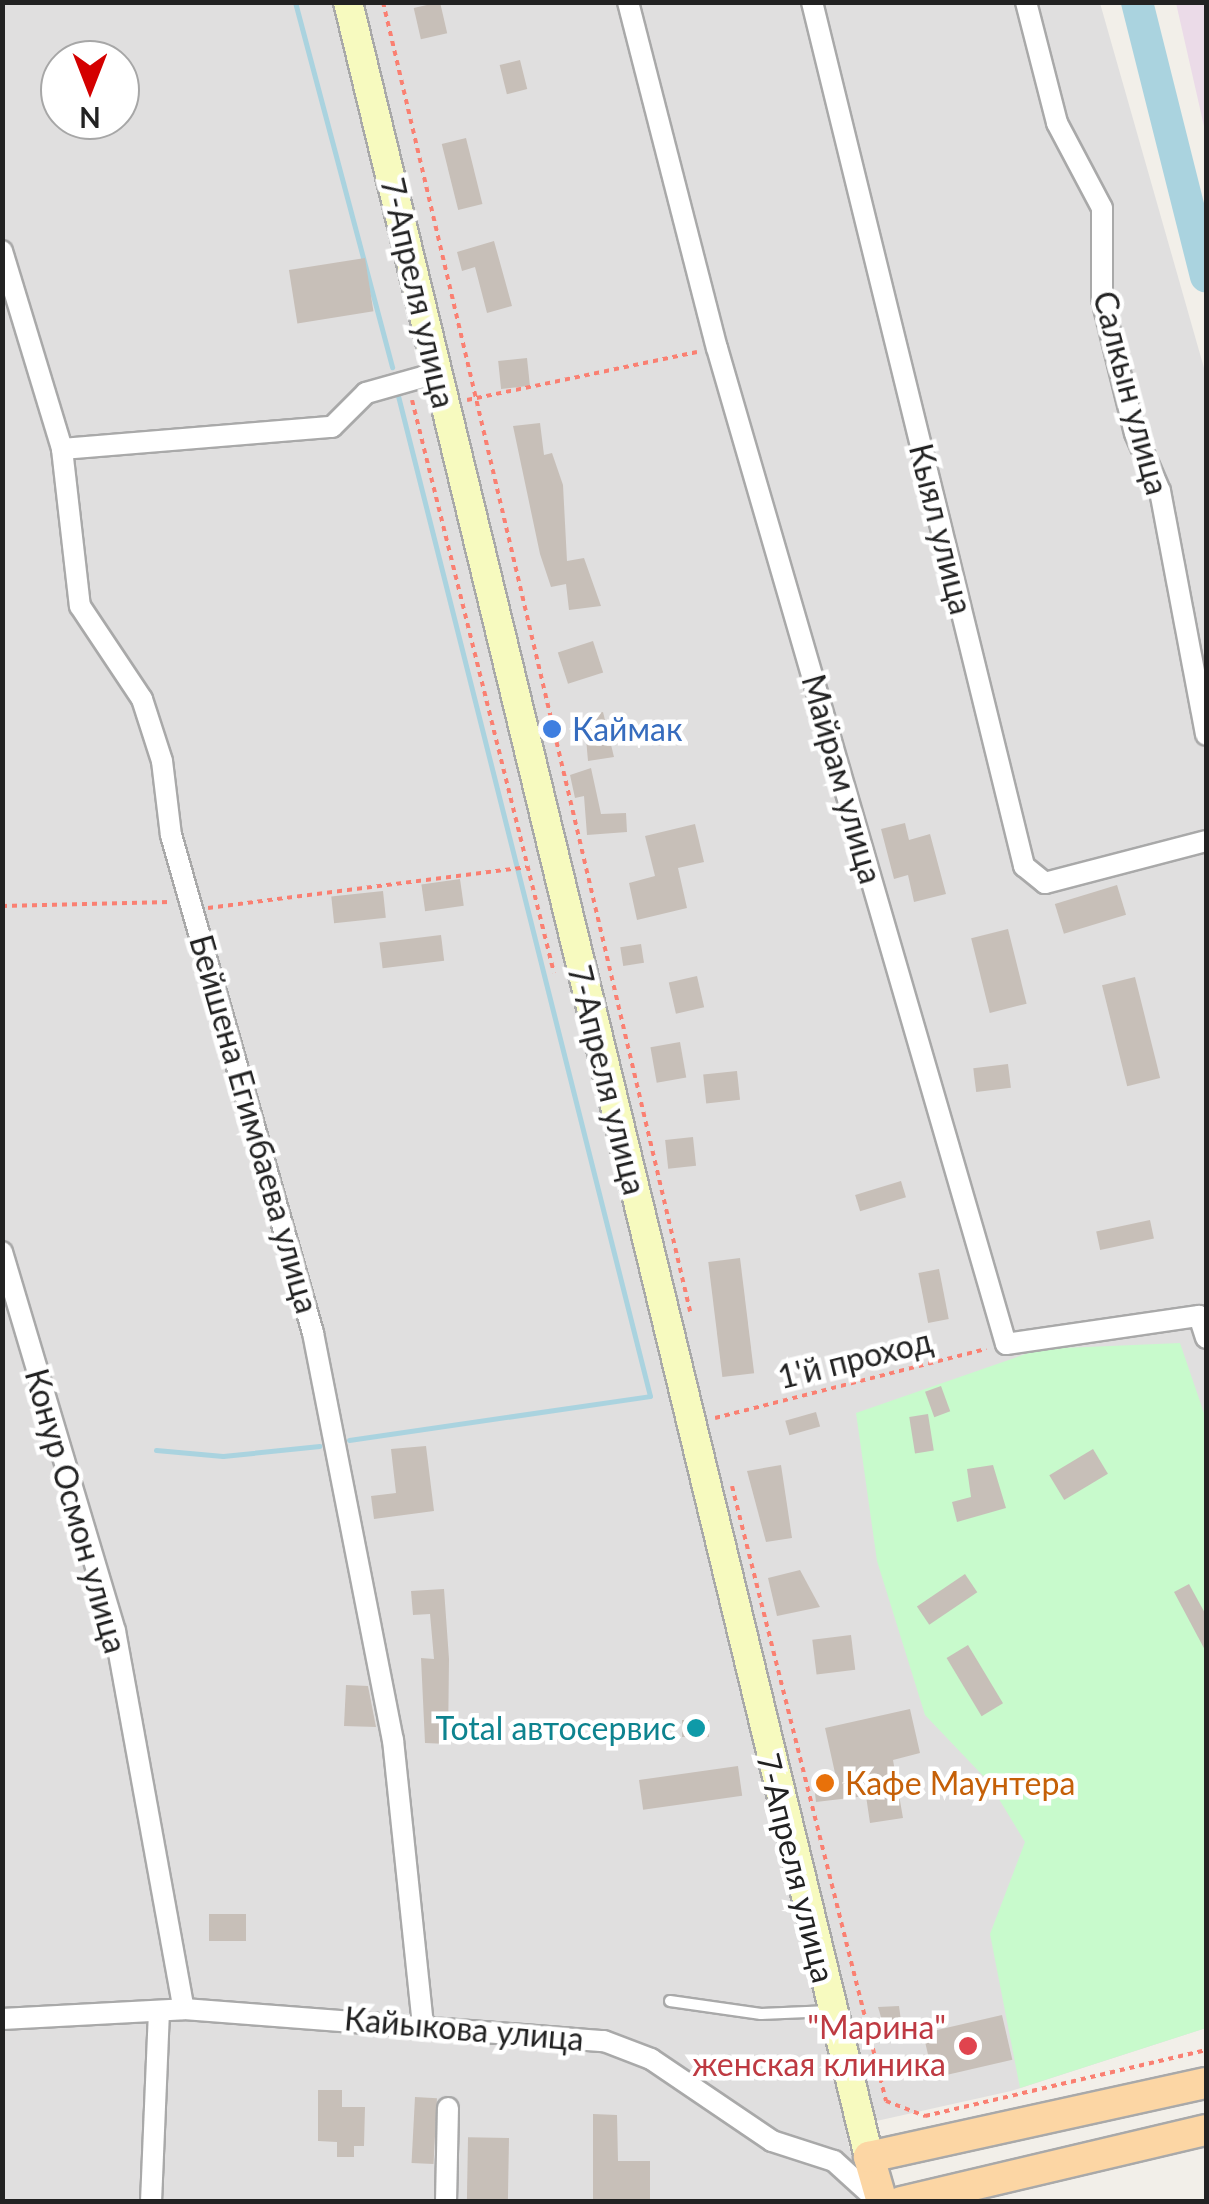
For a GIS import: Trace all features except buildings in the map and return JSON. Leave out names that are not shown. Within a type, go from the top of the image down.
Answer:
[{"type":"main road","name":"7-Апреля улица","points":[[348,2],[869,2156]]},
{"type":"main road","points":[[881,2202],[869,2156],[1206,2083]]},
{"type":"main road","points":[[900,2202],[1206,2130]]},
{"type":"street","name":"Майрам улица","points":[[628,2],[717,348],[1006,1344]]},
{"type":"street","name":"Кыял улица","points":[[812,2],[1024,866],[1044,883],[1206,841]]},
{"type":"street","name":"Салкын улица","points":[[1026,2],[1056,122],[1102,208],[1102,299],[1135,434],[1160,491],[1206,735]]},
{"type":"street","name":"Бейшена Егимбаева улица","points":[[2,250],[62,449],[80,606],[142,700],[191,906],[313,1333],[393,1740],[424,2024]]},
{"type":"street","points":[[62,449],[332,427],[366,393],[437,373]]},
{"type":"street","name":"Конур Осмон улица","points":[[2,1252],[116,1630],[184,2008]]},
{"type":"street","points":[[1006,1344],[1199,1316],[1206,1338]]},
{"type":"street","name":"Кайыкова улица","points":[[2,2018],[184,2008],[424,2024],[636,2051],[772,2140],[834,2161],[881,2202]]},
{"type":"street","points":[[151,2202],[159,2012]]},
{"type":"street","points":[[446,2202],[448,2108]]},
{"type":"street","points":[[834,2161],[869,2156]]},
{"type":"lane","points":[[670,2001],[761,2014],[832,2011]]},
{"type":"path","points":[[382,2],[481,398],[692,1323]]},
{"type":"path","points":[[444,403],[717,348]]},
{"type":"path","points":[[408,381],[554,974]]},
{"type":"path","points":[[2,906],[191,906],[526,867]]},
{"type":"path","name":"1'й проход","points":[[715,1418],[1006,1344]]},
{"type":"path","points":[[710,1399],[720,1438]]},
{"type":"path","points":[[730,1475],[886,2101],[925,2116],[1206,2050]]},
{"type":"shaded area","points":[[3,3],[1100,3],[1206,375],[1206,2028],[1011,2091],[845,2128],[862,2201],[3,2202]]},
{"type":"shaded area","points":[[1176,3],[1206,3],[1206,135]]},
{"type":"green space","points":[[1180,1343],[1206,1419],[1206,2028],[1020,2088],[990,1934],[1025,1842],[988,1781],[925,1715],[877,1561],[856,1413],[1040,1349]]},
{"type":"waterway","points":[[295,2],[392,367]]},
{"type":"waterway","points":[[1137,2],[1206,276]]},
{"type":"waterway","points":[[349,1440],[650,1396],[397,392]]},
{"type":"waterway","points":[[156,1450],[223,1456],[319,1446]]},
{"type":"place","name":"Каймак","points":[[552,729]]},
{"type":"place","name":"Total автосервис","points":[[696,1728]]},
{"type":"place","name":"Кафе Маунтера","points":[[825,1783]]},
{"type":"place","name":"\"Марина\" женская клиника","points":[[968,2046]]}]
